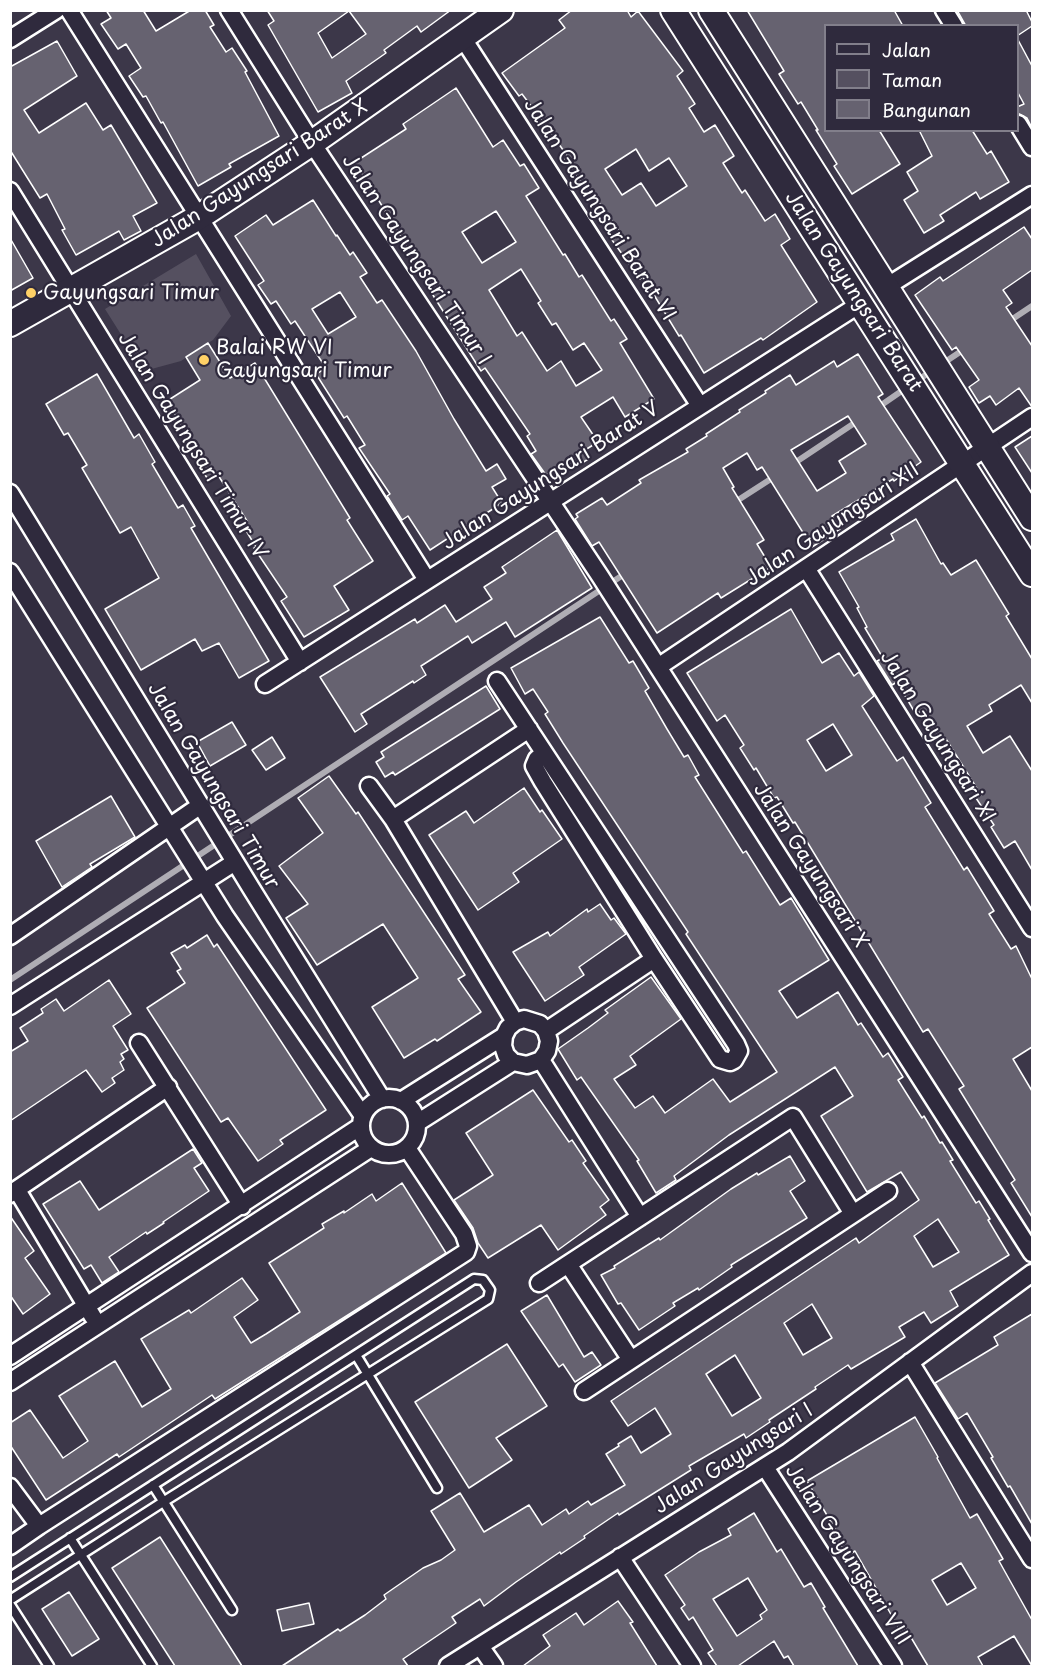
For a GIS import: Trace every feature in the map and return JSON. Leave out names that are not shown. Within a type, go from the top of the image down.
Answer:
[{"type":"street","points":[[10,39],[56,10]]},
{"type":"street","points":[[69,10],[428,580]]},
{"type":"street","name":"Jalan Gayungsari Timur I","points":[[229,10],[312,142],[551,501]]},
{"type":"street","name":"Jalan Gayungsari Barat X","points":[[10,324],[199,218],[501,10]]},
{"type":"street","name":"Jalan Gayungsari Barat","points":[[673,10],[1032,574]]},
{"type":"street","name":"Jalan Gayungsari Barat","points":[[711,10],[1032,518]]},
{"type":"street","points":[[944,10],[953,24]]},
{"type":"street","name":"Jalan Gayungsari Barat VI","points":[[462,38],[700,406]]},
{"type":"street","points":[[1019,127],[1032,147]]},
{"type":"street","name":"Jalan Gayungsari Timur IV","points":[[10,191],[300,662]]},
{"type":"street","points":[[886,287],[1032,195]]},
{"type":"street","name":"Jalan Gayungsari Barat V","points":[[265,684],[860,304]]},
{"type":"street","name":"Jalan Gayungsari XII","points":[[658,667],[1032,417]]},
{"type":"street","name":"Jalan Gayungsari Timur","points":[[10,494],[382,1099]]},
{"type":"street","name":"Jalan Gayungsari X","points":[[551,501],[1032,1252]]},
{"type":"street","name":"Jalan Gayungsari XI","points":[[806,568],[1032,928]]},
{"type":"street","points":[[10,572],[172,834],[362,1121],[363,1138],[371,1148],[382,1154],[395,1154],[413,1141],[417,1123],[409,1107],[401,1101],[382,1099],[374,1103],[362,1121],[242,1206],[10,1356]]},
{"type":"street","points":[[497,681],[736,1044],[739,1051],[734,1060],[729,1062],[720,1059],[543,782],[534,766],[537,759],[544,753]]},
{"type":"street","points":[[393,819],[529,729]]},
{"type":"street","points":[[369,786],[393,819],[515,1022]]},
{"type":"street","points":[[10,936],[205,812]]},
{"type":"street","points":[[10,1006],[200,876],[232,857]]},
{"type":"street","points":[[546,1031],[654,958]]},
{"type":"street","points":[[524,1019],[532,1020],[546,1031],[549,1041],[547,1051],[541,1060],[527,1065],[513,1062],[506,1055],[503,1046],[504,1036],[515,1022],[524,1019]]},
{"type":"street","points":[[401,1101],[504,1036]]},
{"type":"street","points":[[139,1044],[242,1206]]},
{"type":"street","points":[[541,1060],[640,1217]]},
{"type":"street","points":[[417,1123],[513,1062]]},
{"type":"street","points":[[98,1325],[14,1192],[168,1087]]},
{"type":"street","points":[[539,1283],[793,1117],[853,1214]]},
{"type":"street","points":[[10,1382],[371,1148]]},
{"type":"street","points":[[10,1546],[466,1252],[468,1246],[464,1234],[406,1148]]},
{"type":"street","points":[[584,1391],[888,1191]]},
{"type":"street","points":[[568,1264],[631,1360]]},
{"type":"street","name":"Jalan Gayungsari I","points":[[448,1666],[789,1452],[1032,1273]]},
{"type":"street","points":[[910,1362],[1032,1559]]},
{"type":"street","name":"Jalan Gayungsari VIII","points":[[765,1467],[893,1666]]},
{"type":"street","points":[[10,1487],[39,1526]]},
{"type":"street","points":[[620,1557],[692,1666]]},
{"type":"street","points":[[480,1646],[494,1666]]},
{"type":"lane","points":[[10,1576],[474,1279],[483,1280],[490,1290],[488,1299],[163,1502],[10,1603],[49,1666]]},
{"type":"lane","points":[[356,1355],[437,1488]]},
{"type":"lane","points":[[153,1485],[232,1610]]},
{"type":"lane","points":[[70,1539],[152,1666]]},
{"type":"green space","points":[[196,254],[231,316],[213,340],[181,361],[144,371],[105,309]]},
{"type":"building","points":[[106,10],[143,10],[156,31],[191,10],[205,10],[214,25],[210,27],[226,52],[232,48],[247,71],[245,72],[279,136],[229,164],[231,167],[198,186],[163,122],[161,123],[146,96],[143,97],[129,76],[141,68],[126,44],[118,49],[101,24],[111,18]]},
{"type":"building","points":[[267,10],[451,10],[421,32],[417,26],[384,50],[386,53],[346,81],[352,93],[318,112],[268,25],[274,21]],"holes":[[[349,11],[366,34],[332,58],[318,33]]]},
{"type":"building","points":[[572,10],[627,10],[631,17],[638,11],[683,71],[677,76],[695,104],[689,108],[704,132],[715,125],[734,156],[723,163],[742,193],[745,190],[765,221],[775,214],[790,239],[781,245],[817,302],[763,340],[761,338],[704,373],[643,277],[640,279],[612,240],[621,234],[595,197],[592,199],[565,159],[568,157],[544,123],[522,94],[519,96],[502,73],[565,28],[559,20]],"holes":[[[636,149],[649,171],[669,158],[687,186],[656,206],[641,183],[622,195],[605,169]]]},
{"type":"building","points":[[747,10],[894,10],[902,24],[824,24],[824,132],[880,132],[900,164],[852,194],[834,166],[837,164],[801,102],[798,104],[779,74],[784,71]]},
{"type":"building","points":[[957,10],[1026,10],[1032,26],[1019,35],[1019,24],[965,24]]},
{"type":"building","points":[[57,41],[77,76],[24,110],[39,133],[86,103],[103,130],[111,125],[157,203],[133,216],[141,231],[124,240],[119,231],[76,255],[62,230],[65,229],[47,194],[40,198],[10,150],[10,67]]},
{"type":"building","points":[[1019,42],[1032,66],[1032,128],[1027,118],[1019,114],[1019,106],[1024,104],[1019,95]]},
{"type":"building","points":[[456,88],[493,147],[503,140],[520,166],[524,164],[539,188],[526,196],[563,255],[565,254],[579,277],[582,275],[611,321],[614,319],[627,339],[620,343],[654,399],[625,417],[613,397],[581,417],[598,442],[585,450],[590,458],[574,468],[569,460],[546,475],[531,454],[536,451],[527,436],[530,434],[485,368],[481,371],[424,281],[430,278],[410,246],[408,248],[355,162],[406,129],[403,124]],"holes":[[[496,211],[516,242],[482,263],[462,232]],[[521,269],[541,301],[538,303],[552,325],[556,323],[573,350],[584,343],[602,370],[576,386],[561,361],[547,371],[522,332],[517,336],[489,290]]]},
{"type":"building","points":[[920,132],[973,132],[987,154],[991,151],[1009,182],[980,199],[976,192],[940,215],[944,221],[924,233],[904,200],[918,191],[907,172],[932,156]]},
{"type":"building","points":[[313,200],[350,255],[353,252],[367,273],[360,277],[377,303],[382,300],[416,351],[486,471],[497,464],[506,479],[492,487],[502,503],[430,550],[408,516],[402,520],[387,496],[390,494],[359,448],[365,445],[347,416],[344,418],[316,374],[326,368],[295,321],[291,324],[276,301],[271,304],[258,285],[264,281],[235,236],[266,215],[273,225]],"holes":[[[340,292],[356,317],[328,334],[312,309]]]},
{"type":"building","points":[[1024,227],[1032,239],[1032,270],[1003,290],[1012,303],[1006,307],[1032,346],[1032,407],[1019,388],[996,405],[990,396],[979,403],[969,387],[979,380],[956,347],[952,350],[915,295],[940,277],[943,281]]},
{"type":"building","points":[[10,238],[33,278],[10,291]]},
{"type":"building","points":[[208,343],[230,378],[255,363],[350,518],[347,520],[373,561],[334,586],[349,610],[304,637],[281,601],[287,597],[254,548],[256,547],[242,524],[247,521],[218,475],[209,481],[191,453],[196,450],[167,401],[200,380],[186,357]]},
{"type":"building","points":[[858,354],[883,394],[878,397],[921,462],[894,481],[893,479],[832,516],[840,529],[812,547],[762,467],[757,470],[747,453],[723,468],[734,487],[732,488],[764,540],[757,544],[771,567],[721,598],[718,593],[657,633],[599,542],[592,546],[575,519],[578,517],[576,514],[602,498],[607,505],[641,483],[639,480],[688,452],[686,449],[790,375],[796,385],[834,361],[837,367]],"holes":[[[848,416],[866,444],[839,461],[846,473],[817,491],[791,450]]]},
{"type":"building","points":[[97,374],[134,438],[139,434],[155,462],[152,464],[178,508],[183,505],[195,526],[191,528],[269,661],[239,678],[219,643],[202,651],[195,639],[141,670],[105,609],[159,578],[131,527],[120,533],[82,468],[87,465],[68,433],[64,435],[46,404]]},
{"type":"building","points":[[1032,436],[1032,473],[1015,447]]},
{"type":"building","points":[[916,519],[941,564],[943,563],[951,575],[976,560],[1009,614],[1006,616],[1032,659],[1032,703],[1021,685],[989,705],[992,711],[967,726],[983,753],[1010,736],[1032,771],[1032,870],[1015,841],[1004,848],[991,827],[994,825],[976,798],[981,795],[946,739],[939,744],[917,709],[914,711],[897,682],[892,685],[877,661],[883,658],[865,628],[867,627],[857,608],[859,607],[839,572],[894,540],[891,534]]},
{"type":"building","points":[[557,530],[592,588],[515,637],[506,622],[472,643],[468,636],[421,666],[426,675],[361,714],[367,724],[355,732],[320,677],[415,619],[417,623],[445,605],[456,622],[492,599],[484,587],[506,573],[502,567]]},
{"type":"building","points":[[791,609],[822,663],[839,653],[854,676],[859,672],[874,696],[862,706],[897,761],[903,757],[931,803],[925,807],[964,870],[967,867],[994,911],[989,914],[1011,949],[1016,946],[1032,979],[1032,1047],[1013,1059],[1032,1091],[1032,1217],[1011,1183],[1015,1180],[959,1089],[964,1086],[928,1029],[923,1032],[795,822],[793,823],[777,797],[774,798],[756,768],[754,770],[740,748],[744,745],[725,715],[717,721],[687,673]],"holes":[[[833,724],[852,755],[826,771],[807,740]]]},
{"type":"building","points":[[600,617],[629,663],[633,661],[649,688],[645,691],[684,757],[688,755],[699,775],[695,777],[743,853],[746,851],[780,905],[791,898],[829,960],[779,991],[797,1018],[838,992],[858,1025],[861,1023],[883,1057],[888,1053],[903,1077],[898,1080],[922,1118],[924,1116],[940,1143],[942,1142],[953,1160],[950,1161],[976,1203],[979,1201],[1009,1255],[950,1291],[958,1306],[931,1323],[924,1312],[899,1327],[905,1337],[851,1369],[848,1365],[746,1438],[744,1434],[689,1466],[691,1470],[619,1515],[618,1513],[484,1606],[480,1599],[452,1617],[456,1623],[403,1659],[408,1666],[282,1666],[338,1629],[340,1631],[365,1615],[386,1599],[384,1595],[423,1568],[441,1560],[455,1550],[431,1511],[460,1493],[484,1532],[529,1505],[542,1525],[566,1509],[569,1514],[588,1501],[591,1505],[625,1485],[606,1454],[631,1436],[641,1453],[671,1434],[655,1408],[628,1426],[611,1401],[856,1238],[859,1243],[919,1200],[901,1172],[867,1192],[821,1116],[853,1096],[835,1067],[729,1135],[674,1176],[676,1180],[656,1193],[637,1161],[639,1160],[581,1077],[577,1080],[558,1049],[608,1013],[605,1010],[651,977],[681,1019],[630,1056],[636,1065],[614,1079],[635,1108],[653,1096],[665,1113],[713,1079],[730,1102],[777,1072],[563,743],[545,714],[548,712],[533,689],[525,694],[511,668]],"holes":[[[938,1219],[959,1252],[933,1267],[914,1236]],[[812,1304],[832,1338],[803,1355],[784,1323]],[[735,1355],[761,1398],[732,1416],[706,1374]]]},
{"type":"building","points":[[486,686],[500,709],[395,775],[393,772],[385,777],[376,762],[384,757],[381,752]]},
{"type":"building","points":[[232,722],[246,745],[210,766],[197,742]]},
{"type":"building","points":[[272,737],[285,758],[266,770],[252,750]]},
{"type":"building","points":[[329,776],[356,814],[358,812],[465,975],[458,979],[481,1012],[437,1041],[435,1039],[404,1058],[372,1007],[418,978],[383,924],[317,965],[286,918],[308,904],[279,866],[323,833],[298,798]]},
{"type":"building","points":[[524,788],[562,839],[513,873],[519,882],[478,910],[429,835],[466,811],[474,823]]},
{"type":"building","points":[[111,796],[135,837],[90,864],[92,867],[62,887],[36,841]]},
{"type":"building","points":[[600,904],[611,920],[614,918],[626,934],[579,967],[584,975],[545,1001],[513,952],[548,932],[550,936],[587,909],[588,912]]},
{"type":"building","points":[[207,935],[214,947],[217,944],[326,1110],[280,1140],[283,1144],[258,1161],[228,1118],[221,1122],[147,1008],[185,983],[177,971],[181,969],[171,953],[185,945],[187,948]]},
{"type":"building","points":[[109,980],[131,1014],[113,1026],[128,1050],[121,1054],[124,1059],[120,1062],[124,1070],[112,1078],[115,1083],[102,1092],[86,1070],[10,1121],[10,1052],[28,1041],[20,1028],[43,1013],[41,1009],[56,999],[64,1011]]},
{"type":"building","points":[[533,1090],[569,1142],[572,1140],[586,1161],[583,1163],[609,1200],[600,1207],[606,1215],[558,1250],[541,1225],[488,1258],[478,1243],[473,1228],[454,1200],[493,1175],[466,1133]]},
{"type":"building","points":[[193,1149],[202,1163],[194,1168],[209,1191],[164,1223],[147,1234],[146,1232],[109,1257],[119,1272],[102,1283],[91,1265],[84,1269],[43,1204],[80,1181],[99,1210]]},
{"type":"building","points":[[790,1156],[805,1181],[790,1191],[807,1218],[731,1265],[732,1267],[699,1290],[698,1288],[673,1303],[675,1306],[639,1330],[621,1303],[618,1304],[601,1275],[659,1238],[660,1240],[731,1189]]},
{"type":"building","points":[[402,1183],[446,1253],[215,1399],[212,1395],[119,1457],[117,1454],[46,1500],[10,1445],[10,1423],[30,1410],[63,1458],[88,1441],[59,1396],[115,1361],[142,1407],[171,1389],[141,1339],[189,1310],[191,1313],[242,1278],[258,1300],[234,1317],[251,1343],[266,1334],[300,1312],[269,1263],[324,1228],[322,1224],[344,1211],[344,1213],[372,1194],[376,1201]]},
{"type":"building","points":[[10,1216],[34,1251],[25,1258],[50,1294],[23,1314],[10,1295]]},
{"type":"building","points":[[547,1295],[584,1357],[592,1352],[601,1365],[575,1382],[563,1364],[559,1367],[521,1311]]},
{"type":"building","points":[[1032,1314],[1032,1524],[991,1458],[993,1457],[967,1413],[958,1419],[935,1383],[998,1345],[994,1337]]},
{"type":"building","points":[[507,1344],[547,1406],[496,1438],[512,1460],[469,1488],[415,1402]]},
{"type":"building","points":[[915,1417],[970,1518],[977,1514],[1003,1559],[999,1561],[1032,1620],[1032,1666],[1014,1636],[978,1657],[983,1666],[928,1666],[906,1629],[901,1632],[855,1551],[847,1556],[832,1531],[835,1529],[807,1481]],"holes":[[[961,1563],[976,1588],[947,1605],[932,1580]]]},
{"type":"building","points":[[754,1513],[777,1552],[781,1549],[804,1587],[811,1583],[825,1607],[823,1608],[858,1666],[794,1666],[788,1656],[784,1658],[774,1641],[738,1666],[717,1666],[708,1653],[713,1650],[693,1617],[689,1620],[681,1608],[685,1605],[665,1575],[699,1552],[731,1535],[728,1529]],"holes":[[[748,1578],[767,1610],[760,1615],[762,1619],[737,1636],[713,1599]]]},
{"type":"building","points":[[160,1537],[242,1666],[175,1666],[112,1568]]},
{"type":"building","points":[[69,1592],[99,1639],[72,1656],[42,1609]]},
{"type":"building","points":[[618,1601],[633,1622],[630,1623],[657,1666],[523,1666],[550,1646],[543,1635],[576,1613],[584,1625]]},
{"type":"building","points":[[309,1603],[314,1624],[282,1631],[277,1610]]},
{"type":"waterway","points":[[1008,322],[1032,306]]},
{"type":"waterway","points":[[942,364],[966,348]]},
{"type":"waterway","points":[[915,382],[933,370]]},
{"type":"waterway","points":[[877,408],[906,388]]},
{"type":"waterway","points":[[793,464],[859,420]]},
{"type":"waterway","points":[[732,504],[777,475]]},
{"type":"waterway","points":[[10,980],[626,573]]},
{"type":"place","name":"Gayungsari Timur","points":[[31,293]]},
{"type":"place","name":"Balai RW VI Gayungsari Timur","points":[[204,360]]}]
